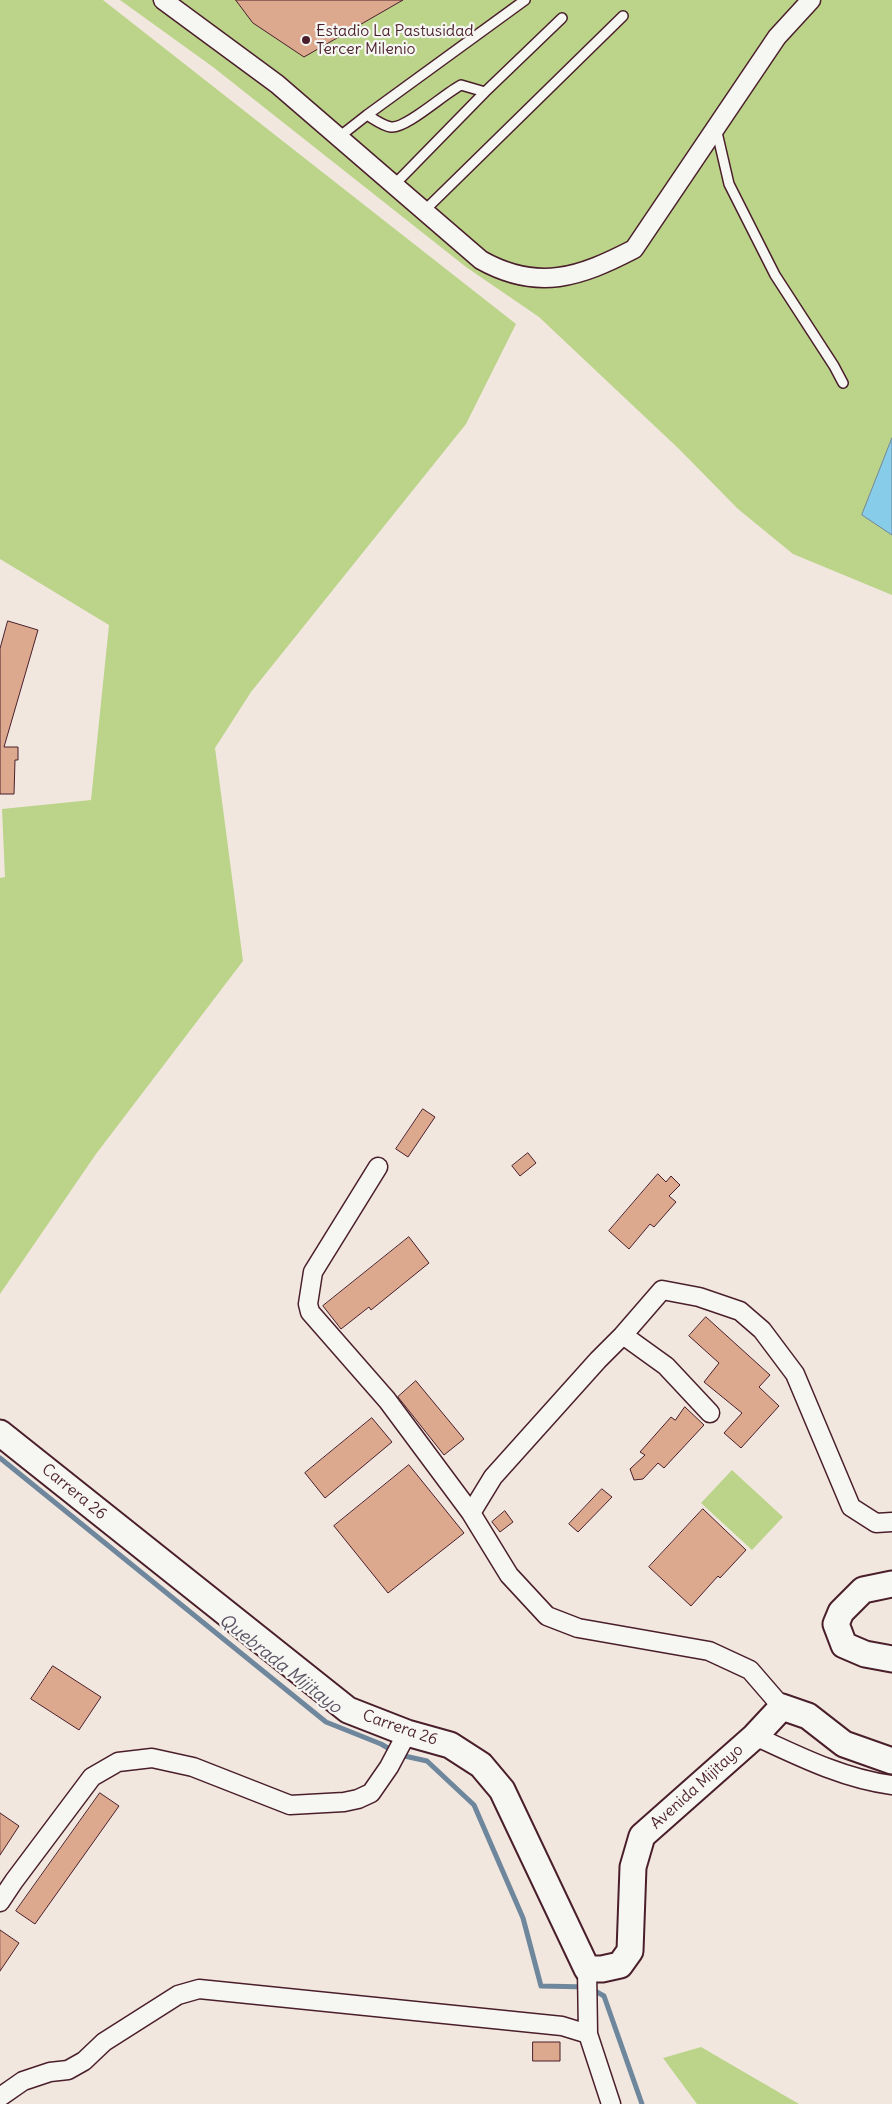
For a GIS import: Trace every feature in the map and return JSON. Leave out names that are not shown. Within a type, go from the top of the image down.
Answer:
[{"type":"street","points":[[163,0],[277,84],[481,260],[514,274],[536,278],[565,277],[600,266],[634,249],[777,37],[811,0]]},
{"type":"street","points":[[378,1167],[313,1272],[308,1304],[310,1312],[387,1400],[471,1512],[509,1575],[547,1616],[578,1628],[709,1651],[750,1670],[782,1707],[808,1716],[844,1744],[892,1760]]},
{"type":"street","points":[[471,1512],[493,1476],[662,1290],[699,1297],[740,1311],[762,1330],[795,1374],[851,1507],[876,1523],[892,1522]]},
{"type":"street","points":[[623,1335],[666,1366],[710,1413]]},
{"type":"street","name":"Carrera 26","points":[[0,1433],[348,1710],[408,1733],[450,1745],[481,1765],[502,1790],[587,1969]]},
{"type":"street","points":[[892,1584],[863,1590],[841,1612],[836,1624],[844,1645],[865,1654],[892,1659]]},
{"type":"street","name":"Avenida Mijitayo","points":[[587,1969],[602,1969],[620,1965],[630,1951],[633,1867],[642,1836],[755,1736],[782,1707]]},
{"type":"street","points":[[0,1902],[92,1777],[118,1762],[152,1758],[193,1767],[290,1805],[358,1799],[371,1793],[389,1767],[408,1733]]},
{"type":"street","points":[[755,1736],[808,1760],[874,1783],[892,1785]]},
{"type":"street","points":[[587,1969],[588,2034],[611,2104]]},
{"type":"street","points":[[0,2097],[22,2081],[50,2072],[68,2070],[84,2061],[104,2042],[178,1995],[199,1990],[562,2026],[588,2034]]},
{"type":"lane","points":[[339,137],[525,0]]},
{"type":"lane","points":[[424,211],[623,16]]},
{"type":"lane","points":[[394,185],[562,18]]},
{"type":"lane","points":[[367,115],[388,127],[395,128],[407,123],[461,85],[486,92]]},
{"type":"lane","points":[[716,127],[729,184],[775,275],[834,366],[842,383]]},
{"type":"green space","points":[[0,0],[103,0],[516,324],[466,424],[251,692],[215,748],[243,961],[96,1154],[0,1294],[0,878],[5,877],[2,809],[91,800],[109,625],[0,559]]},
{"type":"green space","points":[[120,0],[892,0],[892,595],[793,554],[738,509],[679,449],[539,317],[466,267],[213,67]]},
{"type":"green space","points":[[732,1470],[783,1517],[752,1550],[701,1503]]},
{"type":"green space","points":[[701,2047],[799,2104],[697,2104],[663,2058]]},
{"type":"water","points":[[892,438],[892,535],[862,515]]},
{"type":"building","name":"Estadio La Pastusidad Tercer Milenio","points":[[236,0],[403,0],[304,57],[253,23]]},
{"type":"building","points":[[8,621],[38,630],[4,747],[18,747],[18,760],[15,760],[14,794],[0,794],[0,649]]},
{"type":"building","points":[[423,1109],[435,1117],[408,1157],[396,1149]]},
{"type":"building","points":[[528,1153],[536,1163],[520,1176],[512,1166]]},
{"type":"building","points":[[658,1174],[666,1182],[671,1176],[680,1185],[669,1196],[676,1202],[654,1227],[650,1224],[629,1249],[609,1231]]},
{"type":"building","points":[[409,1237],[429,1263],[371,1310],[369,1307],[341,1329],[323,1306]]},
{"type":"building","points":[[706,1317],[770,1375],[759,1387],[779,1406],[741,1448],[724,1433],[742,1413],[704,1382],[719,1363],[689,1336]]},
{"type":"building","points":[[416,1381],[464,1439],[444,1455],[398,1397]]},
{"type":"building","points":[[685,1407],[704,1425],[664,1468],[658,1463],[643,1479],[634,1480],[630,1469],[645,1455],[640,1452],[671,1417],[675,1420]]},
{"type":"building","points":[[372,1418],[392,1442],[325,1498],[305,1473]]},
{"type":"building","points":[[409,1465],[464,1533],[388,1593],[334,1526]]},
{"type":"building","points":[[602,1489],[612,1497],[578,1532],[569,1524]]},
{"type":"building","points":[[703,1509],[746,1550],[720,1578],[718,1576],[691,1606],[649,1567]]},
{"type":"building","points":[[505,1511],[513,1522],[500,1532],[492,1522]]},
{"type":"building","points":[[53,1666],[101,1697],[79,1730],[31,1699]]},
{"type":"building","points":[[100,1793],[119,1806],[35,1924],[16,1911]]},
{"type":"building","points":[[0,1813],[19,1826],[0,1855]]},
{"type":"building","points":[[0,1930],[19,1943],[0,1971]]},
{"type":"building","points":[[533,2042],[560,2042],[560,2061],[533,2061]]},
{"type":"waterway","name":"Quebrada Mijitayo","points":[[0,1458],[326,1722],[381,1744],[400,1755],[427,1761],[474,1805],[523,1918],[541,1986],[588,1987],[604,1996],[642,2104]]},
{"type":"place","name":"Estadio La Pastusidad Tercer Milenio","points":[[306,40]]}]
